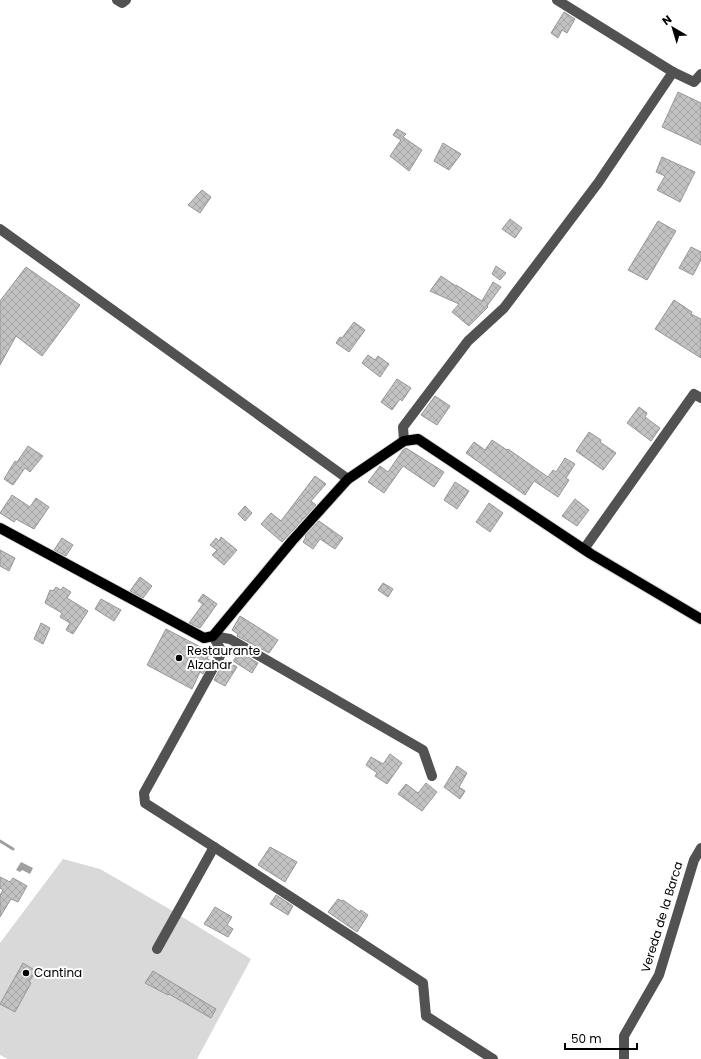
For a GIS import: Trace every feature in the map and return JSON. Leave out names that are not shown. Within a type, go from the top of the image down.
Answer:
[{"type":"main road","points":[[0,528],[204,638],[212,636],[292,541],[348,478],[404,441],[418,440],[584,549],[701,619]]},
{"type":"street","points":[[117,0],[122,4],[126,0]]},
{"type":"street","points":[[557,0],[673,72],[694,82],[701,74]]},
{"type":"street","points":[[404,441],[403,428],[468,341],[504,308],[598,183],[673,72]]},
{"type":"street","points":[[0,229],[348,478]]},
{"type":"street","points":[[584,549],[694,394],[701,398]]},
{"type":"street","points":[[212,636],[230,639],[423,750],[432,776]]},
{"type":"street","points":[[212,636],[222,652],[144,793],[146,803],[423,983],[426,1016],[493,1059]]},
{"type":"street","points":[[157,949],[214,847]]},
{"type":"street","name":"Vereda de la Barca","points":[[624,1059],[624,1036],[659,975],[694,860],[701,848]]},
{"type":"shaded area","points":[[63,859],[100,869],[251,959],[197,1059],[8,1059],[0,1055],[0,943]]},
{"type":"shaded area","points":[[21,862],[33,868],[30,874],[22,870],[20,872],[16,870]]},
{"type":"building","points":[[564,12],[575,19],[567,33],[562,30],[558,38],[551,33]]},
{"type":"building","points":[[678,92],[701,103],[701,145],[662,127]]},
{"type":"building","points":[[397,129],[406,134],[403,137],[422,150],[409,171],[390,156],[401,140],[393,135]]},
{"type":"building","points":[[443,143],[461,154],[449,170],[434,161]]},
{"type":"building","points":[[662,157],[695,172],[680,202],[657,190],[665,176],[656,172]]},
{"type":"building","points":[[202,190],[211,197],[200,213],[188,205]]},
{"type":"building","points":[[510,219],[522,228],[515,238],[502,229]]},
{"type":"building","points":[[658,221],[676,231],[647,280],[628,270]]},
{"type":"building","points":[[691,247],[701,252],[701,260],[693,275],[679,268]]},
{"type":"building","points":[[496,266],[506,273],[500,280],[492,274]]},
{"type":"building","points":[[26,267],[80,305],[42,356],[16,336],[0,365],[0,301]]},
{"type":"building","points":[[441,276],[482,301],[493,282],[501,287],[487,306],[488,307],[469,326],[452,312],[459,304],[430,291]]},
{"type":"building","points":[[674,300],[692,312],[691,314],[701,319],[701,358],[655,329]]},
{"type":"building","points":[[354,322],[365,330],[349,352],[336,343],[340,337],[342,338]]},
{"type":"building","points":[[368,355],[375,360],[378,356],[389,364],[380,377],[362,363]]},
{"type":"building","points":[[397,379],[411,388],[402,401],[400,399],[392,410],[381,402]]},
{"type":"building","points":[[435,396],[450,406],[437,425],[421,415]]},
{"type":"building","points":[[639,407],[647,413],[645,417],[660,428],[651,441],[627,423]]},
{"type":"building","points":[[589,432],[616,453],[603,470],[576,451]]},
{"type":"building","points":[[492,440],[507,450],[508,449],[548,477],[553,470],[556,472],[565,458],[575,464],[566,478],[569,480],[558,497],[534,481],[525,495],[466,453],[474,442],[485,450]]},
{"type":"building","points":[[28,446],[43,456],[30,472],[25,468],[13,485],[4,479],[15,461],[17,462]]},
{"type":"building","points":[[406,448],[444,472],[434,487],[403,466],[384,493],[368,482],[380,466],[388,472]]},
{"type":"building","points":[[315,476],[326,484],[311,501],[316,505],[282,542],[261,524],[271,513],[281,521]]},
{"type":"building","points":[[455,482],[469,491],[457,509],[444,500]]},
{"type":"building","points":[[12,495],[30,507],[36,498],[49,507],[34,529],[16,519],[14,522],[0,513]]},
{"type":"building","points":[[575,499],[589,510],[577,526],[562,516]]},
{"type":"building","points":[[489,503],[503,513],[490,532],[476,522]]},
{"type":"building","points":[[245,506],[252,513],[245,521],[238,514]]},
{"type":"building","points":[[319,521],[343,538],[335,549],[320,539],[313,549],[303,542],[306,537],[305,536]]},
{"type":"building","points":[[221,537],[237,550],[224,565],[212,555],[217,550],[210,545],[216,538],[219,541]]},
{"type":"building","points":[[62,538],[73,545],[66,556],[54,550]]},
{"type":"building","points":[[0,550],[15,558],[9,571],[0,566]]},
{"type":"building","points":[[140,577],[152,586],[143,598],[130,591]]},
{"type":"building","points":[[383,583],[393,589],[388,597],[378,590]]},
{"type":"building","points":[[56,587],[61,590],[63,587],[71,592],[67,598],[88,611],[73,634],[66,630],[70,623],[60,617],[62,613],[45,603],[50,590],[53,591]]},
{"type":"building","points":[[203,594],[217,604],[200,628],[189,623],[203,604],[198,601]]},
{"type":"building","points":[[101,599],[121,610],[114,621],[95,609]]},
{"type":"building","points":[[240,616],[278,640],[269,653],[237,636],[238,634],[232,630]]},
{"type":"building","points":[[41,623],[50,628],[43,644],[34,639]]},
{"type":"building","name":"Restaurante Alzahar","points":[[166,629],[210,652],[207,659],[210,660],[203,674],[200,672],[192,689],[147,665]]},
{"type":"building","points":[[231,647],[258,663],[252,673],[233,661],[236,657],[228,652]]},
{"type":"building","points":[[225,660],[237,667],[225,686],[214,680]]},
{"type":"building","points":[[390,754],[402,763],[387,784],[375,776],[377,773],[366,765],[371,757],[383,764]]},
{"type":"building","points":[[457,766],[467,773],[459,787],[465,791],[460,799],[444,787]]},
{"type":"building","points":[[426,783],[437,792],[422,811],[398,794],[406,784],[418,793]]},
{"type":"building","points":[[270,847],[297,862],[285,882],[258,865]]},
{"type":"building","points":[[0,877],[10,882],[13,878],[27,886],[18,902],[11,899],[0,917],[0,895],[3,890],[0,888]]},
{"type":"building","points":[[276,895],[293,906],[288,915],[270,904]]},
{"type":"building","points":[[338,899],[343,900],[360,912],[361,910],[368,915],[357,932],[328,912]]},
{"type":"building","points":[[215,907],[232,917],[227,925],[233,929],[228,937],[204,924]]},
{"type":"building","points":[[23,963],[36,971],[29,982],[31,983],[15,1012],[0,1004]]},
{"type":"building","points":[[153,971],[216,1009],[211,1018],[169,994],[168,995],[145,983]]},
{"type":"waterway","points":[[0,841],[13,849]]},
{"type":"place","name":"Restaurante Alzahar","points":[[179,658]]},
{"type":"place","name":"Cantina","points":[[26,973]]}]
